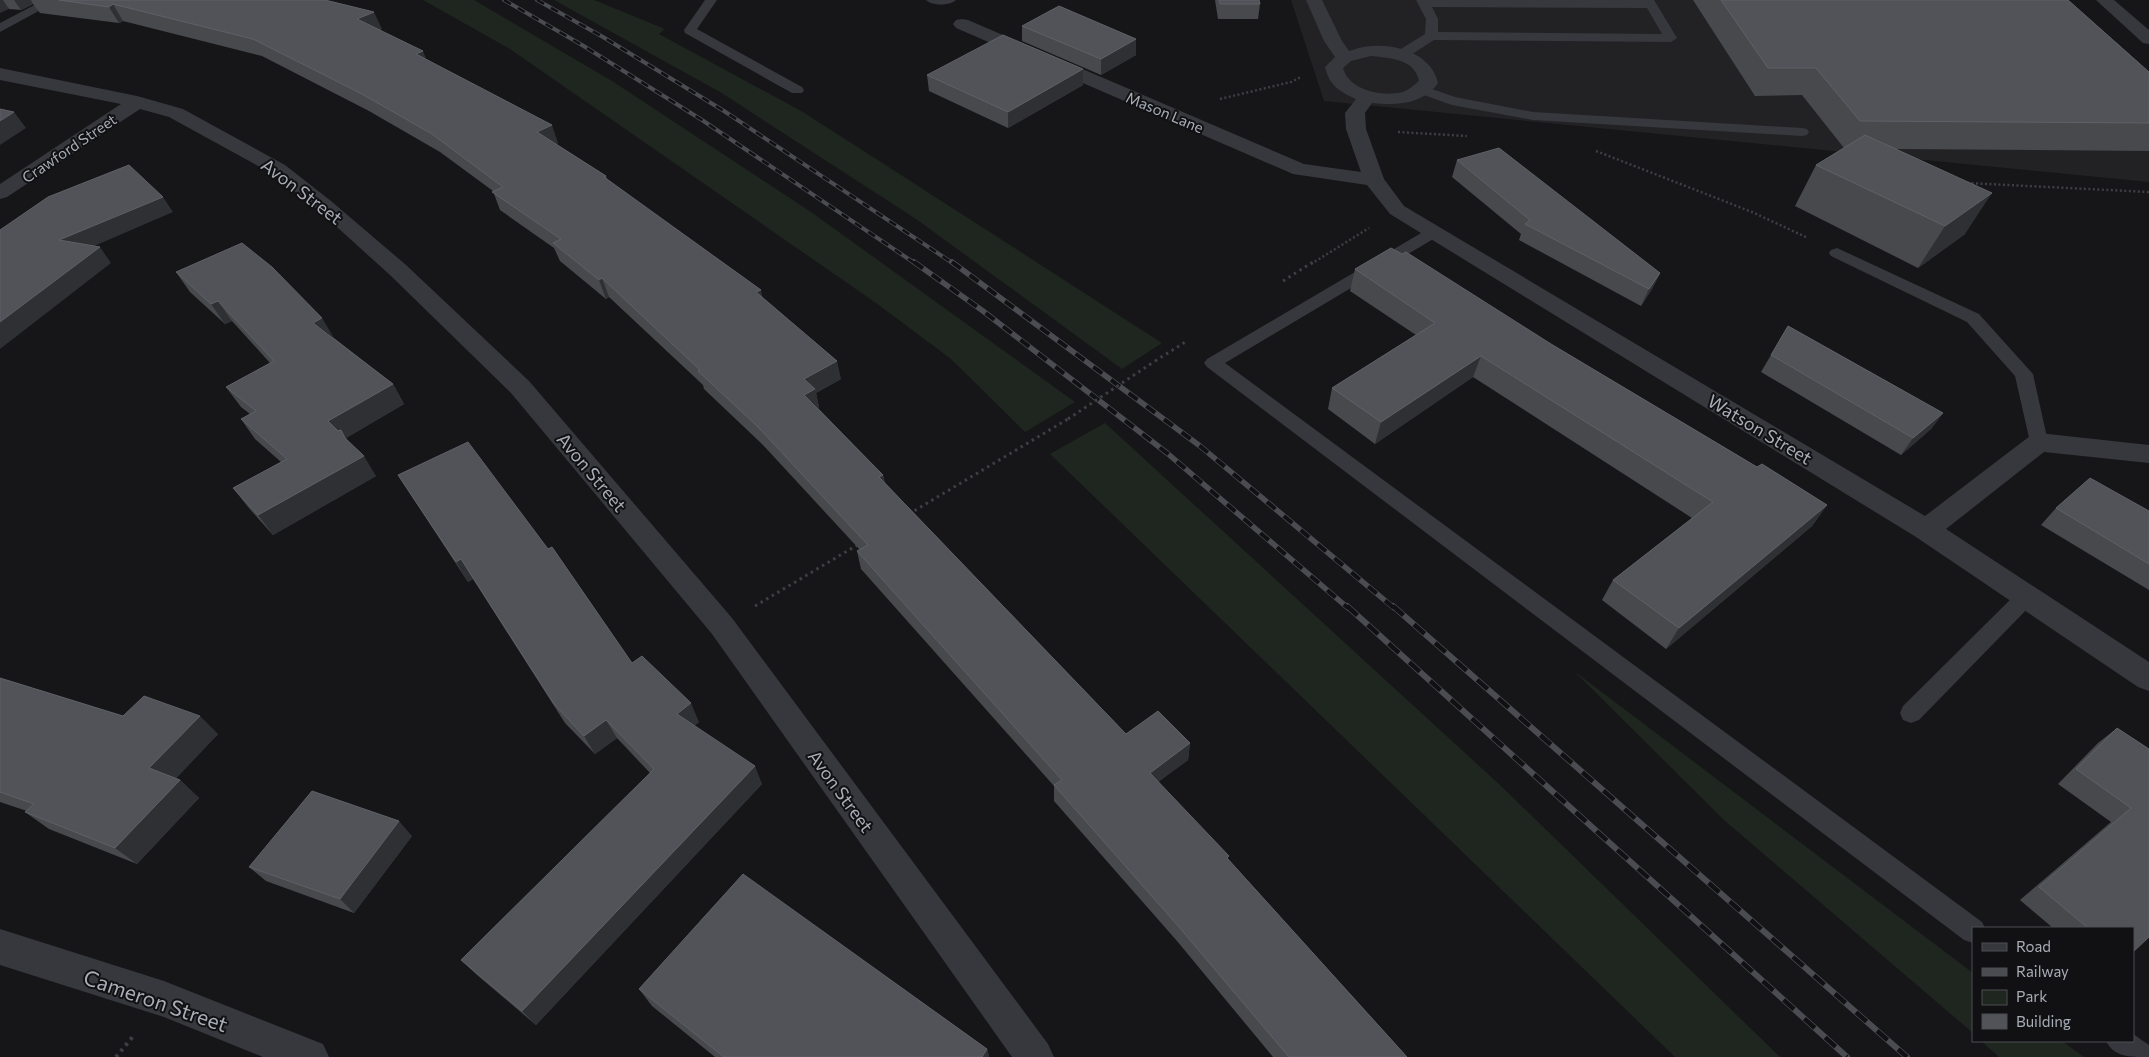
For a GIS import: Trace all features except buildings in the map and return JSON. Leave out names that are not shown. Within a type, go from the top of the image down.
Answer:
[{"type":"street","points":[[1314,0],[1333,41],[1344,57]]},
{"type":"street","points":[[2104,0],[2149,39]]},
{"type":"street","name":"Mason Lane","points":[[962,24],[1300,170],[1374,180]]},
{"type":"street","points":[[1371,51],[1401,55],[1423,68],[1428,75],[1429,83],[1423,90],[1413,96],[1399,99],[1367,97],[1341,86],[1334,78],[1333,70],[1336,63],[1344,57],[1371,51]]},
{"type":"street","name":"Avon Street","points":[[0,74],[137,102],[176,113],[278,169],[324,205],[391,264],[520,387],[722,626],[1035,1057]]},
{"type":"street","points":[[1356,129],[1355,113],[1367,97]]},
{"type":"street","name":"Crawford Street","points":[[0,193],[137,102]]},
{"type":"street","name":"Watson Street","points":[[1356,129],[1374,180],[1397,210],[1926,530],[2149,678]]},
{"type":"street","points":[[1926,530],[2039,442],[2149,454]]},
{"type":"street","name":"Cameron Street","points":[[0,947],[164,999],[310,1057]]},
{"type":"lane","points":[[0,28],[53,0]]},
{"type":"lane","points":[[711,0],[690,30],[796,90]]},
{"type":"lane","points":[[932,0],[950,0]]},
{"type":"lane","points":[[1401,55],[1431,36],[1671,38],[1650,2],[1423,2],[1432,19],[1431,36]]},
{"type":"lane","points":[[1423,90],[1452,101],[1533,116],[1802,132]]},
{"type":"lane","points":[[1434,232],[1213,363],[1972,930]]},
{"type":"lane","points":[[1838,252],[1973,318],[2024,374],[2039,442]]},
{"type":"lane","points":[[1911,713],[2027,596]]},
{"type":"lane","points":[[2121,1042],[2142,1057]]},
{"type":"path","points":[[1166,113],[1291,82],[1344,57]]},
{"type":"path","points":[[1356,129],[1471,137]]},
{"type":"path","points":[[1595,151],[1752,212],[1838,252]]},
{"type":"path","points":[[1964,182],[2149,192]]},
{"type":"path","points":[[907,515],[1068,419],[1155,361]]},
{"type":"path","points":[[722,626],[865,540]]},
{"type":"shaded area","points":[[1291,0],[2044,0],[2149,99],[2149,182],[1324,101]]},
{"type":"green space","points":[[423,0],[474,0],[612,81],[811,212],[1075,402],[1025,432],[951,359],[876,303],[510,49]]},
{"type":"green space","points":[[554,0],[594,0],[665,29],[659,34],[803,112],[1162,343],[1122,369],[916,219],[720,92]]},
{"type":"green space","points":[[1105,423],[1500,785],[1780,1057],[1675,1057],[1050,454]]},
{"type":"green space","points":[[1574,671],[1972,972],[1972,1032],[1724,820]]},
{"type":"green space","points":[[1982,1042],[2063,1042],[2084,1057],[1999,1057]]},
{"type":"railway","points":[[504,0],[582,45],[702,120],[916,264]]},
{"type":"railway","points":[[537,0],[603,37],[724,111],[954,264]]},
{"type":"railway","points":[[914,262],[983,311],[1167,453],[1348,608]]},
{"type":"railway","points":[[952,262],[1200,446],[1394,608]]},
{"type":"railway","points":[[1347,606],[1847,1057]]},
{"type":"railway","points":[[1393,606],[1907,1057]]}]
